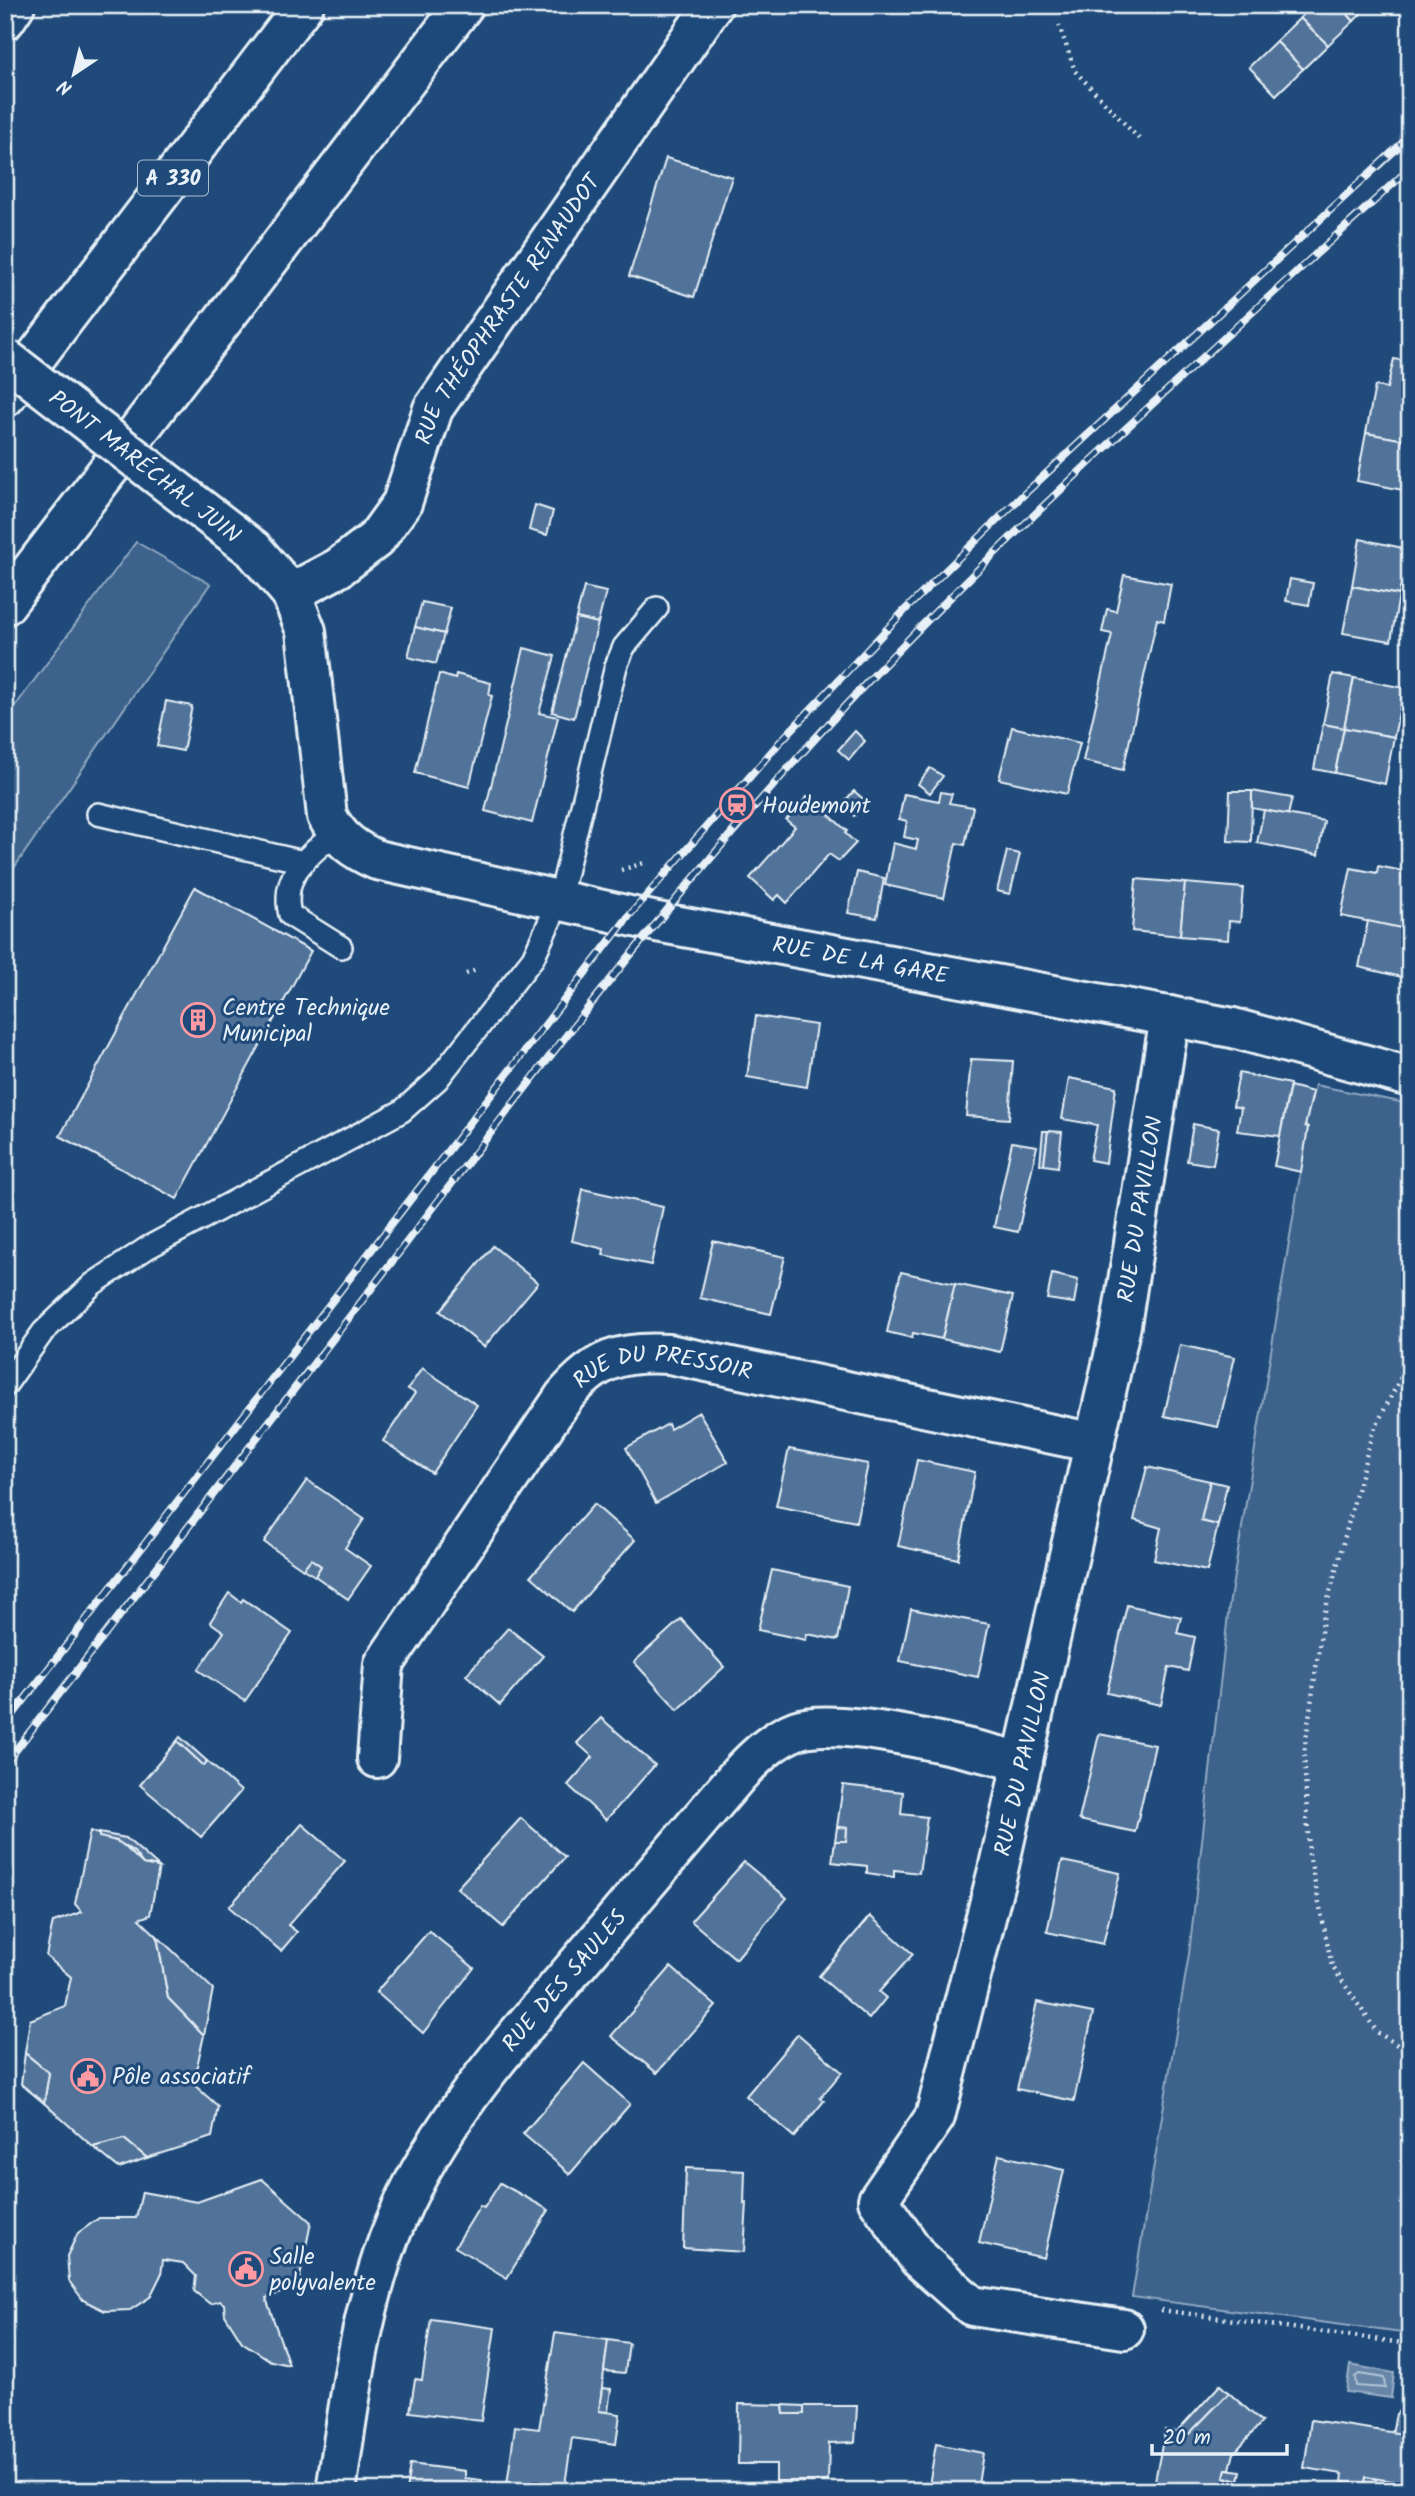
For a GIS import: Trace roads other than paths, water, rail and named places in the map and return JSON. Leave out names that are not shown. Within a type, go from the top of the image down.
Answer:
[{"type":"main road","points":[[5,20],[15,5]]},
{"type":"main road","name":"A 330","points":[[5,397],[304,5]]},
{"type":"main road","points":[[5,605],[464,5]]},
{"type":"main road","name":"RUE THÉOPHRASTE RENAUDOT","points":[[291,593],[338,568],[376,539],[402,503],[433,409],[713,5]]},
{"type":"main road","name":"PONT MARÉCHAL JUIN","points":[[5,358],[253,549],[291,593],[306,631],[312,657],[321,782],[331,824]]},
{"type":"main road","name":"RUE DE LA GARE","points":[[331,824],[349,845],[377,860],[756,941],[1233,1028],[1410,1077]]},
{"type":"main road","name":"RUE DU PAVILLON","points":[[1124,2329],[972,2306],[919,2259],[878,2200],[935,2117],[1023,1762],[1121,1325],[1171,1016]]},
{"type":"main road","name":"RUE DU PRESSOIR","points":[[377,1758],[384,1664],[564,1397],[582,1376],[616,1357],[641,1353],[669,1354],[1094,1443]]},
{"type":"main road","name":"RUE DES SAULES","points":[[336,2491],[361,2331],[372,2291],[390,2235],[428,2158],[453,2115],[508,2045],[738,1775],[763,1750],[798,1730],[838,1724],[1023,1762]]},
{"type":"lane","points":[[5,1385],[43,1332],[93,1284],[146,1248],[402,1111],[437,1080],[533,958],[559,901],[616,666],[624,647],[657,608]]},
{"type":"lane","points":[[98,814],[303,862]]},
{"type":"lane","points":[[331,824],[289,882],[286,900],[290,915],[341,947]]},
{"type":"water","points":[[1350,2365],[1394,2373],[1391,2398],[1346,2392]]},
{"type":"railway","points":[[5,1725],[629,916],[779,743],[907,608],[1020,498],[1410,136]]},
{"type":"railway","points":[[5,1764],[551,1055],[665,913],[783,774],[980,567],[1410,168]]},
{"type":"place","name":"Houdemont","points":[[737,805]]},
{"type":"place","name":"Centre Technique Municipal","points":[[198,1020]]},
{"type":"place","name":"Pôle associatif","points":[[88,2076]]},
{"type":"place","name":"Salle polyvalente","points":[[246,2269]]}]
